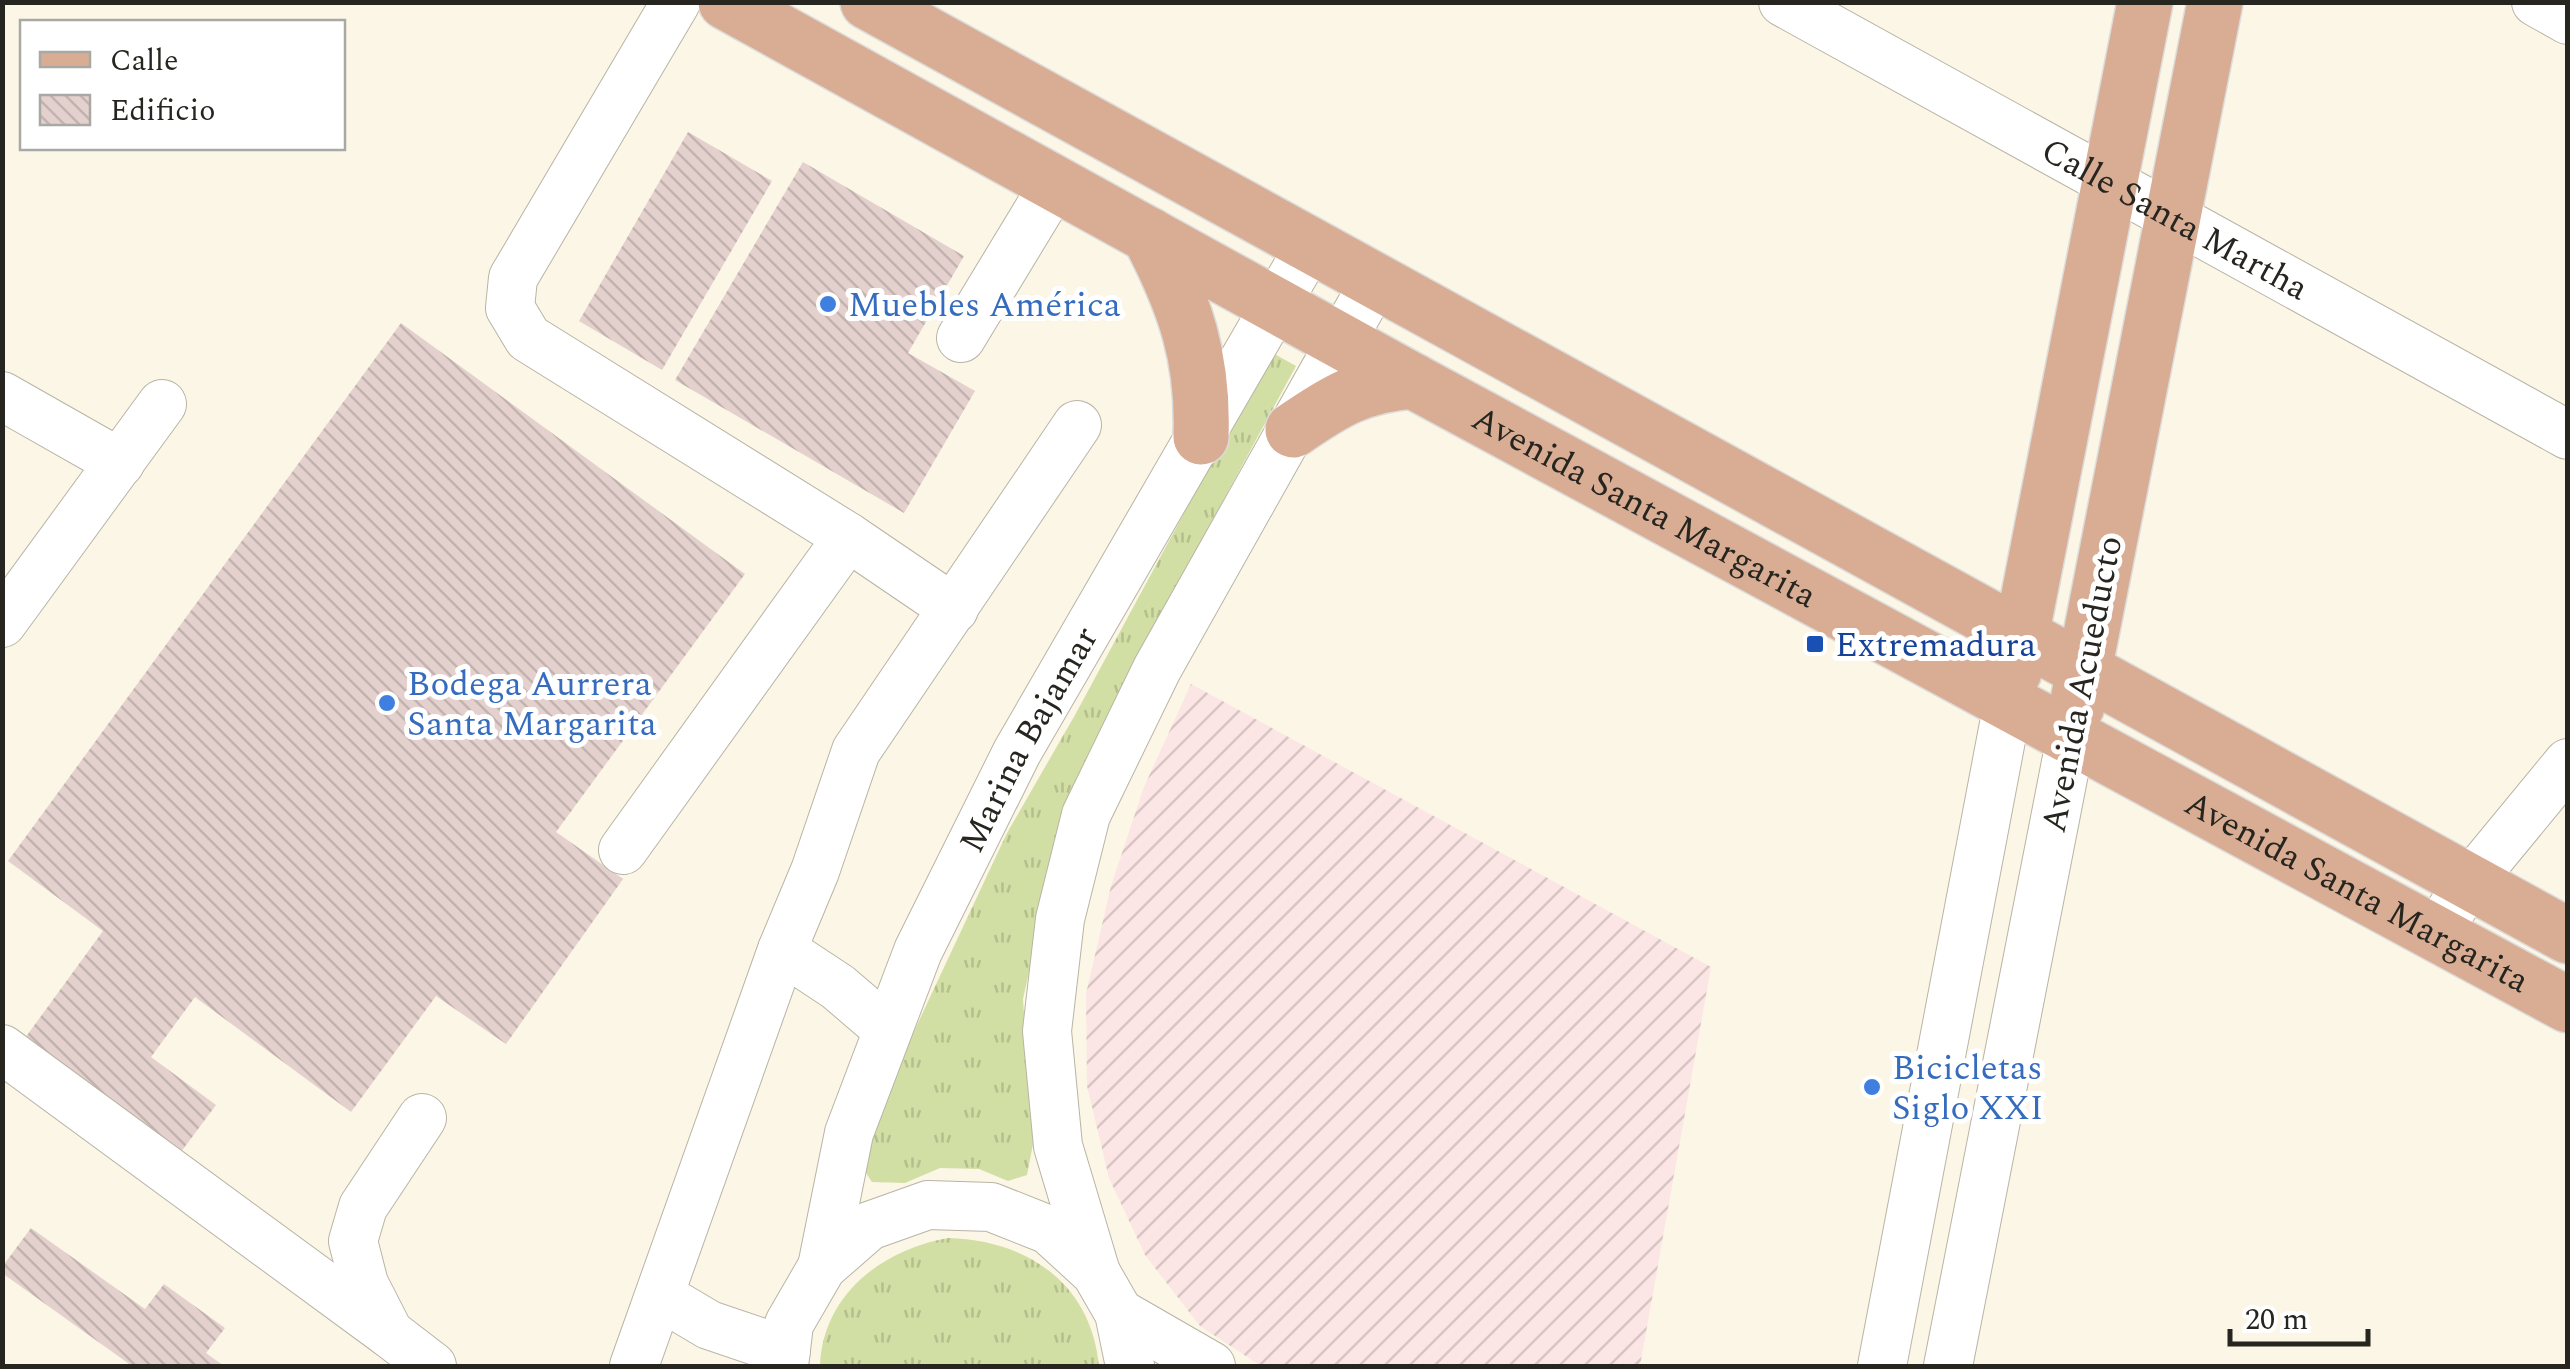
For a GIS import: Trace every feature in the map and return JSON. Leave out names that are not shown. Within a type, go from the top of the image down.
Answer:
[{"type":"main road","name":"Avenida Santa Margarita","points":[[726,2],[1413,381],[2568,1005]]},
{"type":"main road","name":"Avenida Santa Margarita","points":[[868,2],[2568,936]]},
{"type":"main road","name":"Avenida Acueducto","points":[[2008,703],[2145,2]]},
{"type":"main road","name":"Avenida Acueducto","points":[[2071,737],[2214,2]]},
{"type":"main road","points":[[1149,235],[1172,278],[1199,364],[1200,437]]},
{"type":"main road","points":[[1293,430],[1353,392],[1413,381]]},
{"type":"street","points":[[676,2],[513,278],[510,308],[528,338],[848,537],[954,609]]},
{"type":"street","name":"Calle Santa Martha","points":[[1783,2],[2568,435]]},
{"type":"street","points":[[2536,2],[2568,20]]},
{"type":"street","points":[[961,338],[1055,183]]},
{"type":"street","name":"Marina Bajamar","points":[[822,1268],[849,1132],[918,951],[1016,752],[1310,246]]},
{"type":"street","points":[[1130,1366],[1058,1146],[1047,1031],[1060,919],[1086,815],[1157,670],[1375,282]]},
{"type":"street","points":[[2,396],[120,464]]},
{"type":"street","points":[[2,623],[162,404]]},
{"type":"street","points":[[634,1366],[856,751],[1077,425]]},
{"type":"street","points":[[623,850],[848,537]]},
{"type":"street","name":"Avenida Acueducto","points":[[1882,1366],[2008,703]]},
{"type":"street","name":"Avenida Acueducto","points":[[1948,1366],[2071,737]]},
{"type":"street","points":[[2434,934],[2470,882],[2568,763]]},
{"type":"street","points":[[782,950],[864,981],[896,1008]]},
{"type":"street","points":[[2,1049],[432,1366]]},
{"type":"street","points":[[389,1333],[364,1284],[353,1241],[362,1207],[422,1118]]},
{"type":"street","points":[[660,1296],[708,1325],[785,1359],[789,1324],[822,1268],[869,1226],[928,1205],[991,1207],[1049,1230],[1107,1294],[1211,1366]]},
{"type":"shaded area","points":[[1191,684],[1711,967],[1640,1366],[1261,1366],[1200,1326],[1145,1255],[1109,1178],[1087,1086],[1086,994],[1111,886],[1144,787]]},
{"type":"green space","points":[[1271,352],[1296,366],[1191,560],[1063,816],[1023,999],[1033,1144],[1027,1175],[1008,1181],[979,1169],[940,1168],[905,1183],[872,1182],[860,1164],[909,1042],[1007,833]]},
{"type":"green space","points":[[948,1238],[1004,1247],[1050,1272],[1083,1311],[1099,1366],[820,1366],[832,1317],[860,1280],[901,1253]]},
{"type":"building","points":[[688,132],[772,181],[662,370],[579,321]]},
{"type":"building","name":"Muebles América","points":[[803,162],[964,256],[908,353],[975,391],[904,513],[675,380]]},
{"type":"building","name":"Bodega Aurrera Santa Margarita","points":[[401,323],[745,574],[556,832],[623,879],[506,1044],[436,996],[351,1112],[195,997],[151,1057],[216,1105],[181,1152],[25,1038],[103,931],[8,861]]},
{"type":"building","points":[[31,1228],[145,1309],[164,1284],[225,1328],[206,1353],[224,1366],[132,1366],[2,1273],[2,1267]]},
{"type":"place","name":"Muebles América","points":[[828,304]]},
{"type":"place","name":"Extremadura","points":[[1815,644]]},
{"type":"place","name":"Bodega Aurrera Santa Margarita","points":[[387,703]]},
{"type":"place","name":"Bicicletas Siglo XXI","points":[[1872,1087]]}]
